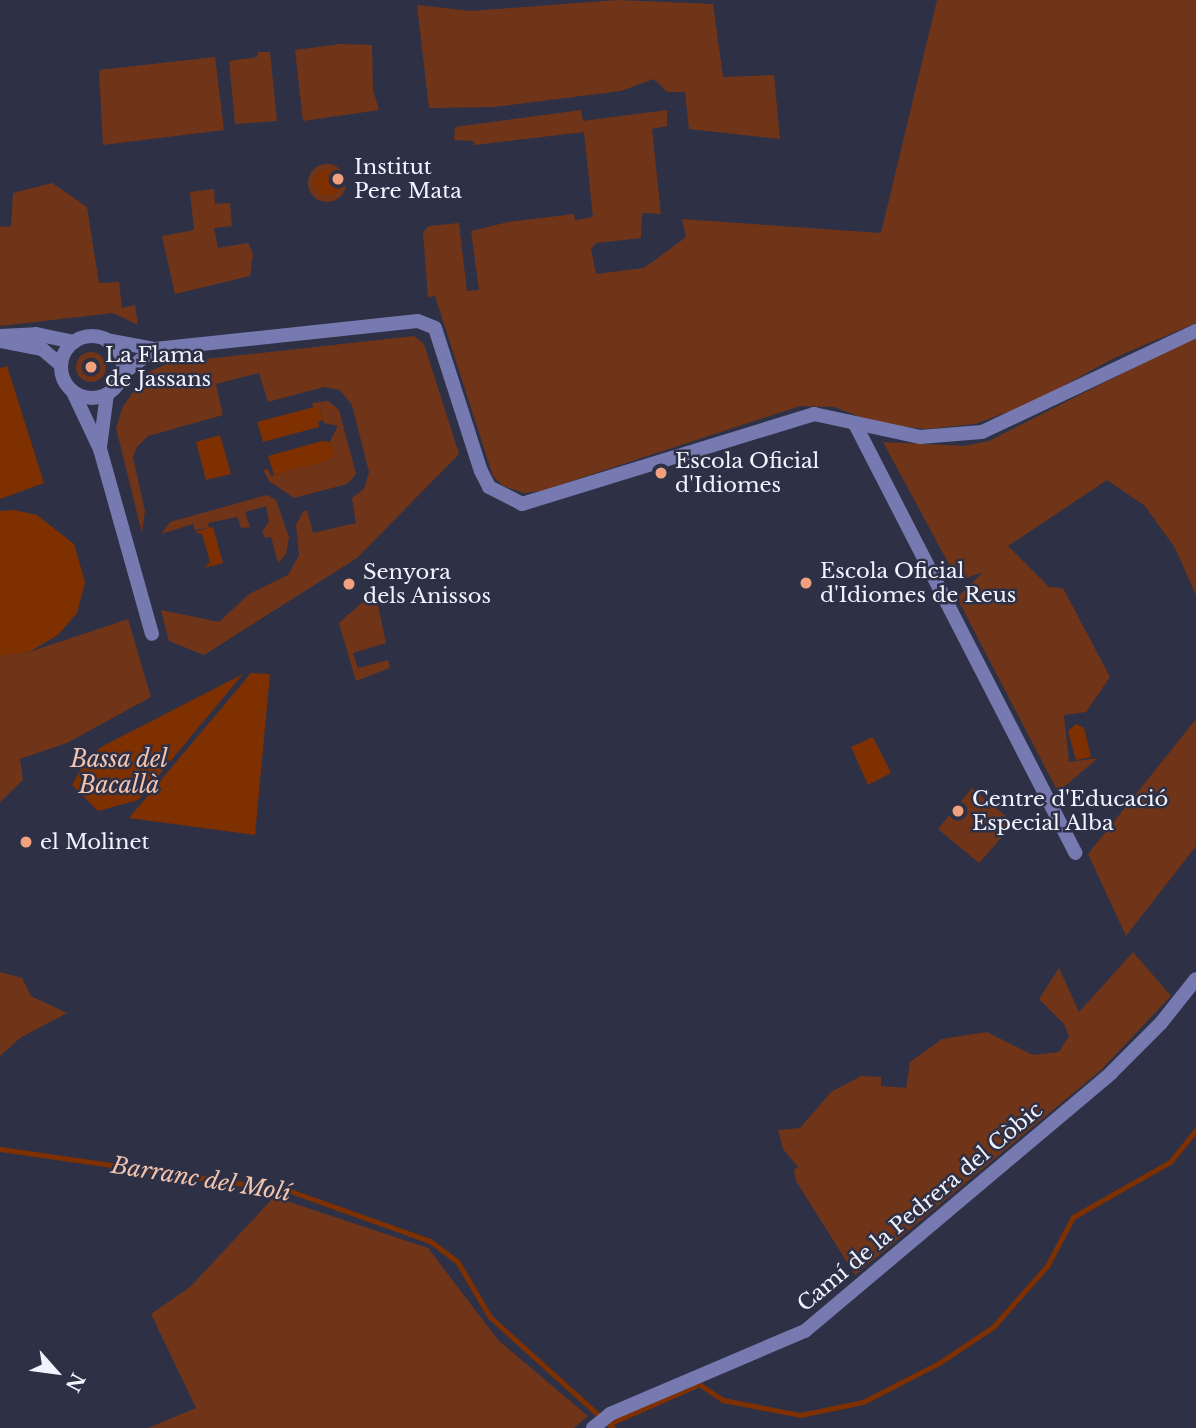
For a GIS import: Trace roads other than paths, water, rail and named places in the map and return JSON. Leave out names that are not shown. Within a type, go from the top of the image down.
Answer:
[{"type":"street","points":[[0,339],[36,334],[74,342],[91,336],[155,349],[418,321],[435,328],[481,471],[489,487],[522,504],[814,414],[856,426],[920,437],[982,432],[1196,331]]},
{"type":"street","points":[[0,339],[42,349],[61,365],[65,383],[73,392],[100,449],[152,634]]},
{"type":"street","points":[[106,340],[120,354],[122,374]]},
{"type":"street","points":[[61,365],[74,342]]},
{"type":"street","points":[[100,449],[107,394],[122,374],[155,349]]},
{"type":"street","points":[[73,392],[87,398],[107,394]]},
{"type":"street","points":[[856,426],[1075,853]]},
{"type":"street","name":"Camí de la Pedrera del Còbic","points":[[593,1428],[610,1414],[805,1331],[1111,1073],[1161,1023],[1196,979]]},
{"type":"water","points":[[327,170],[336,174],[340,183],[336,192],[327,196],[318,192],[314,183],[318,174]]},
{"type":"water","points":[[7,366],[44,483],[0,499],[0,368]]},
{"type":"water","points":[[314,407],[320,408],[323,420],[318,422],[319,427],[263,442],[257,422]]},
{"type":"water","points":[[220,435],[231,474],[206,480],[196,442]]},
{"type":"water","points":[[322,441],[330,442],[335,455],[328,460],[274,475],[268,456]]},
{"type":"water","points":[[14,510],[37,515],[74,544],[85,582],[77,613],[58,635],[29,652],[0,656],[0,511]]},
{"type":"water","points":[[213,527],[223,563],[204,568],[210,562],[202,534],[194,532]]},
{"type":"water","points":[[251,673],[270,674],[255,835],[129,818]]},
{"type":"water","name":"Bassa del Bacallà","points":[[243,674],[138,800],[98,811],[72,785],[86,760],[101,747]]},
{"type":"water","points":[[1076,724],[1084,728],[1091,757],[1076,760],[1068,731]]},
{"type":"water","points":[[873,737],[891,773],[868,785],[851,747]]},
{"type":"waterway","points":[[611,1423],[699,1384],[723,1400],[800,1415],[863,1402],[939,1363],[993,1327],[1047,1266],[1073,1217],[1170,1162],[1196,1130]]},
{"type":"waterway","name":"Barranc del Molí","points":[[0,1149],[290,1191],[430,1241],[457,1261],[490,1317],[613,1428]]},
{"type":"place","name":"Institut Pere Mata","points":[[338,179]]},
{"type":"place","name":"La Flama de Jassans","points":[[91,367]]},
{"type":"place","name":"Escola Oficial d'Idiomes","points":[[661,473]]},
{"type":"place","name":"Escola Oficial d'Idiomes de Reus","points":[[806,583]]},
{"type":"place","name":"Senyora dels Anissos","points":[[349,584]]},
{"type":"place","name":"Centre d'Educació Especial Alba","points":[[958,811]]},
{"type":"place","name":"el Molinet","points":[[26,842]]}]
